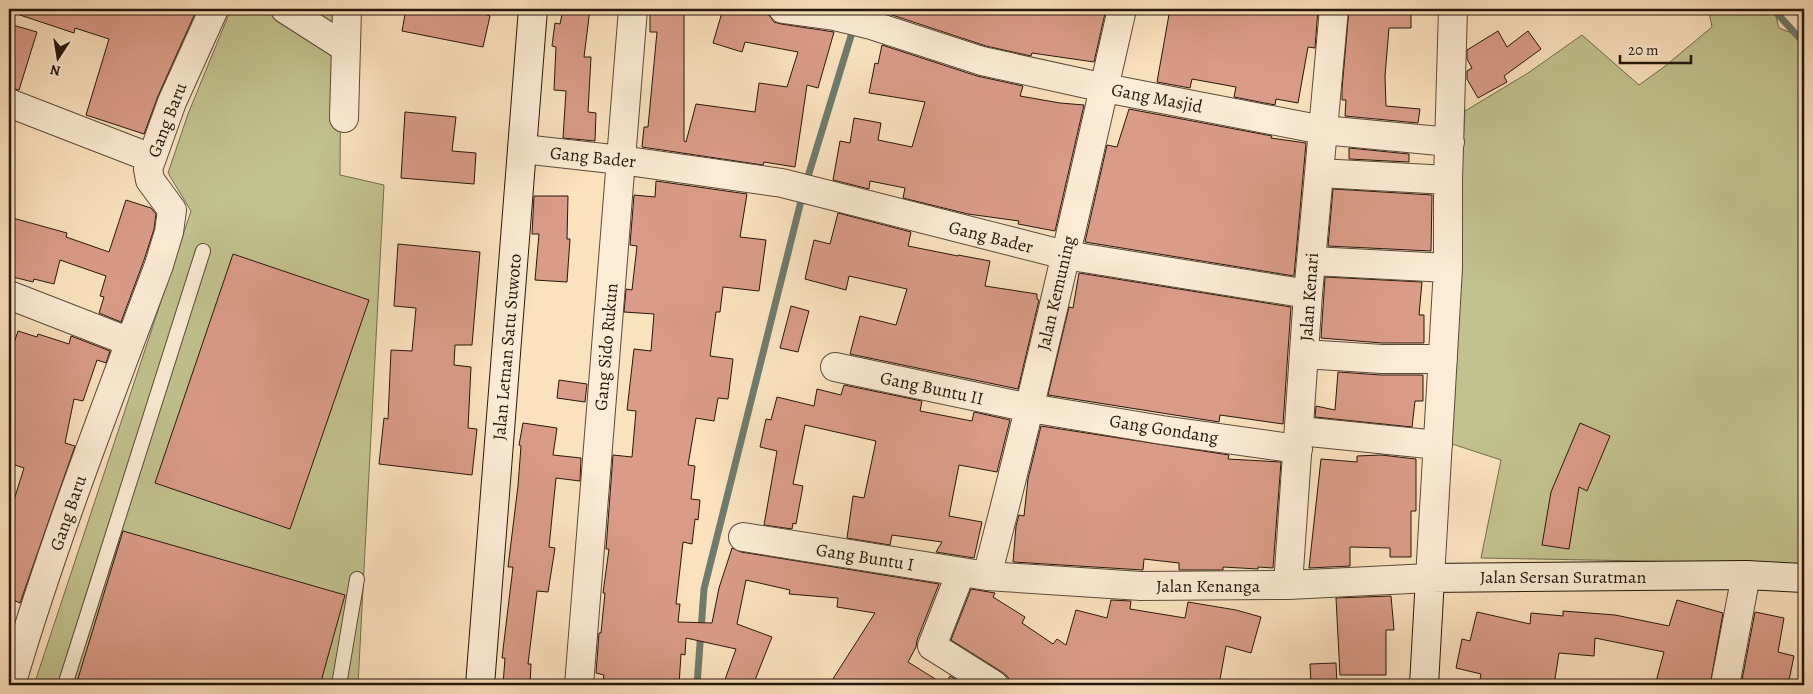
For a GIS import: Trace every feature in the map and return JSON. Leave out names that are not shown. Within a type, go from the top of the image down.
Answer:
[{"type":"street","name":"Gang Baru","points":[[11,685],[29,623],[76,487],[159,265],[169,232],[172,210],[150,180],[148,169],[172,102],[214,9]]},
{"type":"street","points":[[285,9],[346,48]]},
{"type":"street","points":[[344,118],[347,9]]},
{"type":"street","name":"Jalan Letnan Satu Suwoto","points":[[480,685],[533,9]]},
{"type":"street","name":"Gang Sido Rukun","points":[[579,685],[633,9]]},
{"type":"street","name":"Gang Masjid","points":[[783,9],[834,16],[871,25],[982,61],[1105,88],[1323,130],[1450,142]]},
{"type":"street","name":"Jalan Kemuning","points":[[994,685],[932,646],[974,574],[1030,408],[1122,9]]},
{"type":"street","name":"Jalan Kenari","points":[[1288,585],[1308,294],[1334,9]]},
{"type":"street","points":[[1424,685],[1448,268],[1448,180],[1453,9]]},
{"type":"street","points":[[9,103],[151,158]]},
{"type":"street","name":"Gang Bader","points":[[523,149],[621,160],[782,183],[823,195],[1065,255],[1308,294]]},
{"type":"street","points":[[1319,173],[1448,180]]},
{"type":"street","points":[[1312,260],[1448,268]]},
{"type":"street","points":[[9,296],[130,342]]},
{"type":"street","points":[[1304,354],[1382,359],[1443,359]]},
{"type":"street","name":"Gang Buntu II","points":[[835,368],[1030,408]]},
{"type":"street","name":"Gang Gondang","points":[[1030,408],[1162,430],[1299,440],[1438,445]]},
{"type":"street","name":"Gang Buntu I","points":[[743,538],[974,574]]},
{"type":"street","name":"Jalan Kenanga","points":[[974,574],[1141,586],[1288,585],[1430,578]]},
{"type":"street","points":[[1725,685],[1746,575]]},
{"type":"street","name":"Jalan Sersan Suratman","points":[[1430,578],[1746,575],[1804,578]]},
{"type":"lane","points":[[65,685],[203,251]]},
{"type":"lane","points":[[339,685],[357,578]]},
{"type":"green space","points":[[231,9],[341,9],[340,175],[384,185],[358,685],[34,685],[191,211],[168,173],[188,114]]},
{"type":"green space","points":[[1710,9],[1774,9],[1779,28],[1804,38],[1804,564],[1481,558],[1501,460],[1446,442],[1465,111],[1528,73],[1582,35],[1639,85],[1712,27]]},
{"type":"building","points":[[12,9],[197,9],[158,96],[144,134],[86,115],[109,39],[75,28],[74,33],[11,12]]},
{"type":"building","points":[[406,9],[485,9],[484,14],[490,16],[483,47],[402,31]]},
{"type":"building","points":[[563,9],[590,9],[584,57],[591,57],[588,112],[596,113],[595,141],[563,138],[566,91],[554,90],[556,47],[552,46],[555,23],[560,24]]},
{"type":"building","points":[[650,9],[684,9],[684,141],[686,142],[696,104],[755,112],[759,83],[787,87],[798,52],[745,42],[742,52],[713,43],[723,9],[741,9],[769,15],[774,22],[781,24],[834,32],[818,88],[807,85],[795,167],[764,162],[763,165],[642,147],[644,127],[648,127],[657,32],[650,32]]},
{"type":"building","points":[[890,9],[1106,9],[1094,62],[1032,53],[1031,56],[986,46],[889,14]]},
{"type":"building","points":[[1170,9],[1318,9],[1315,48],[1308,47],[1298,103],[1276,99],[1275,105],[1234,97],[1236,87],[1192,79],[1190,88],[1157,82]]},
{"type":"building","points":[[1349,9],[1411,9],[1411,28],[1389,28],[1385,76],[1386,106],[1420,109],[1418,123],[1345,116],[1346,100],[1342,100],[1342,89]]},
{"type":"building","points":[[9,24],[37,32],[19,90],[9,88]]},
{"type":"building","points":[[1498,31],[1507,47],[1528,31],[1541,49],[1504,76],[1507,82],[1478,98],[1467,79],[1467,71],[1472,68],[1467,59],[1467,50]]},
{"type":"building","points":[[882,45],[977,76],[1023,86],[1020,96],[1084,105],[1055,231],[1018,224],[1019,221],[968,214],[903,198],[905,188],[870,181],[869,189],[833,180],[840,141],[850,143],[854,118],[881,123],[878,140],[912,147],[925,102],[869,93],[875,63],[878,64]]},
{"type":"building","points":[[1129,109],[1272,136],[1271,138],[1306,143],[1294,276],[1085,242],[1107,145],[1117,147]]},
{"type":"building","points":[[405,112],[456,117],[452,151],[476,153],[474,184],[401,178]]},
{"type":"building","points":[[1349,148],[1409,154],[1409,162],[1349,159]]},
{"type":"building","points":[[656,181],[747,194],[740,237],[766,240],[759,291],[723,287],[720,312],[716,312],[710,356],[733,359],[728,399],[718,398],[714,421],[696,418],[688,465],[695,466],[691,499],[700,500],[698,520],[695,519],[692,544],[683,542],[676,604],[680,604],[678,622],[712,623],[719,588],[732,548],[741,552],[939,584],[916,647],[908,662],[945,685],[829,685],[875,613],[837,607],[838,598],[789,594],[790,590],[746,580],[737,624],[772,637],[753,685],[723,685],[736,649],[686,638],[685,655],[681,654],[679,685],[602,685],[604,675],[596,673],[609,549],[606,549],[613,455],[632,457],[636,411],[627,410],[634,349],[651,351],[654,314],[624,312],[626,289],[632,290],[637,246],[630,245],[634,195],[655,197]]},
{"type":"building","points":[[1333,189],[1432,195],[1431,251],[1328,246]]},
{"type":"building","points":[[534,196],[568,196],[567,239],[570,239],[567,282],[535,280],[539,234],[532,234]]},
{"type":"building","points":[[126,200],[151,208],[156,214],[154,229],[144,260],[121,322],[99,313],[104,297],[100,296],[106,276],[60,260],[54,284],[34,279],[33,282],[9,276],[9,217],[67,233],[66,237],[109,252]]},
{"type":"building","points":[[838,213],[911,232],[908,246],[990,261],[985,286],[1037,294],[1037,299],[1039,300],[1018,389],[850,354],[860,316],[896,325],[907,289],[849,276],[846,290],[805,279],[814,240],[830,244]]},
{"type":"building","points":[[398,244],[480,252],[472,345],[455,345],[454,365],[471,367],[468,428],[477,429],[472,475],[379,464],[384,418],[388,419],[391,350],[412,351],[416,308],[394,306]]},
{"type":"building","points":[[233,254],[369,300],[290,529],[155,483]]},
{"type":"building","points":[[1079,273],[1291,307],[1283,424],[1220,415],[1219,422],[1048,395],[1069,307],[1073,308]]},
{"type":"building","points":[[1325,277],[1422,282],[1419,315],[1424,315],[1424,343],[1382,343],[1321,338]]},
{"type":"building","points":[[791,306],[809,311],[798,352],[780,348]]},
{"type":"building","points":[[18,331],[37,337],[38,334],[69,344],[71,336],[110,351],[106,363],[97,360],[83,401],[74,399],[65,443],[75,446],[20,603],[9,598],[9,516],[24,468],[9,463],[9,358]]},
{"type":"building","points":[[1338,372],[1423,375],[1423,401],[1415,401],[1412,427],[1315,417],[1316,406],[1335,410]]},
{"type":"building","points":[[559,380],[587,384],[585,402],[557,398]]},
{"type":"building","points":[[844,385],[922,401],[920,411],[972,421],[974,412],[1010,420],[997,472],[959,465],[949,516],[982,522],[974,558],[936,552],[942,542],[892,535],[890,545],[847,538],[853,496],[864,498],[876,441],[805,425],[793,484],[803,486],[796,524],[793,523],[792,529],[764,525],[777,451],[760,447],[766,419],[771,420],[777,397],[814,406],[817,389],[841,395]]},
{"type":"building","points":[[523,423],[557,428],[553,455],[581,458],[580,481],[556,478],[549,547],[555,548],[548,592],[537,591],[528,664],[531,664],[530,685],[503,685],[505,658],[502,658],[513,567],[508,567],[518,486],[521,446],[519,445]]},
{"type":"building","points":[[1580,423],[1610,436],[1587,491],[1579,487],[1569,549],[1542,545],[1551,492]]},
{"type":"building","points":[[1041,426],[1229,455],[1228,459],[1281,462],[1273,568],[1223,567],[1223,570],[1179,570],[1179,563],[1144,559],[1143,570],[1013,562],[1016,526],[1019,515],[1024,516],[1028,479]]},
{"type":"building","points":[[1381,455],[1416,459],[1416,511],[1411,511],[1411,557],[1390,557],[1390,548],[1350,547],[1350,566],[1309,568],[1321,459],[1357,462],[1357,456]]},
{"type":"building","points":[[123,531],[345,595],[320,685],[76,685]]},
{"type":"building","points":[[971,589],[995,593],[993,597],[1025,617],[1022,623],[1053,644],[1057,639],[1066,645],[1076,610],[1107,618],[1111,600],[1131,601],[1130,609],[1185,618],[1188,602],[1236,610],[1261,617],[1251,653],[1226,646],[1219,685],[1010,685],[1008,677],[1002,672],[951,640]]},
{"type":"building","points":[[1391,596],[1394,630],[1386,630],[1386,675],[1340,675],[1336,598]]},
{"type":"building","points":[[1677,600],[1723,613],[1710,685],[1655,685],[1664,652],[1595,638],[1594,656],[1559,653],[1554,685],[1479,685],[1481,674],[1456,668],[1462,639],[1470,641],[1477,612],[1530,624],[1531,613],[1563,616],[1563,611],[1615,615],[1669,626]]},
{"type":"building","points":[[1755,612],[1784,618],[1778,652],[1794,656],[1788,685],[1741,685]]},
{"type":"building","points":[[1336,663],[1337,685],[1311,685],[1310,664]]},
{"type":"building","points":[[950,676],[965,685],[945,685]]},
{"type":"waterway","points":[[1773,9],[1804,43]]},
{"type":"waterway","points":[[806,183],[854,26]]},
{"type":"waterway","points":[[697,685],[704,589],[803,193]]}]
